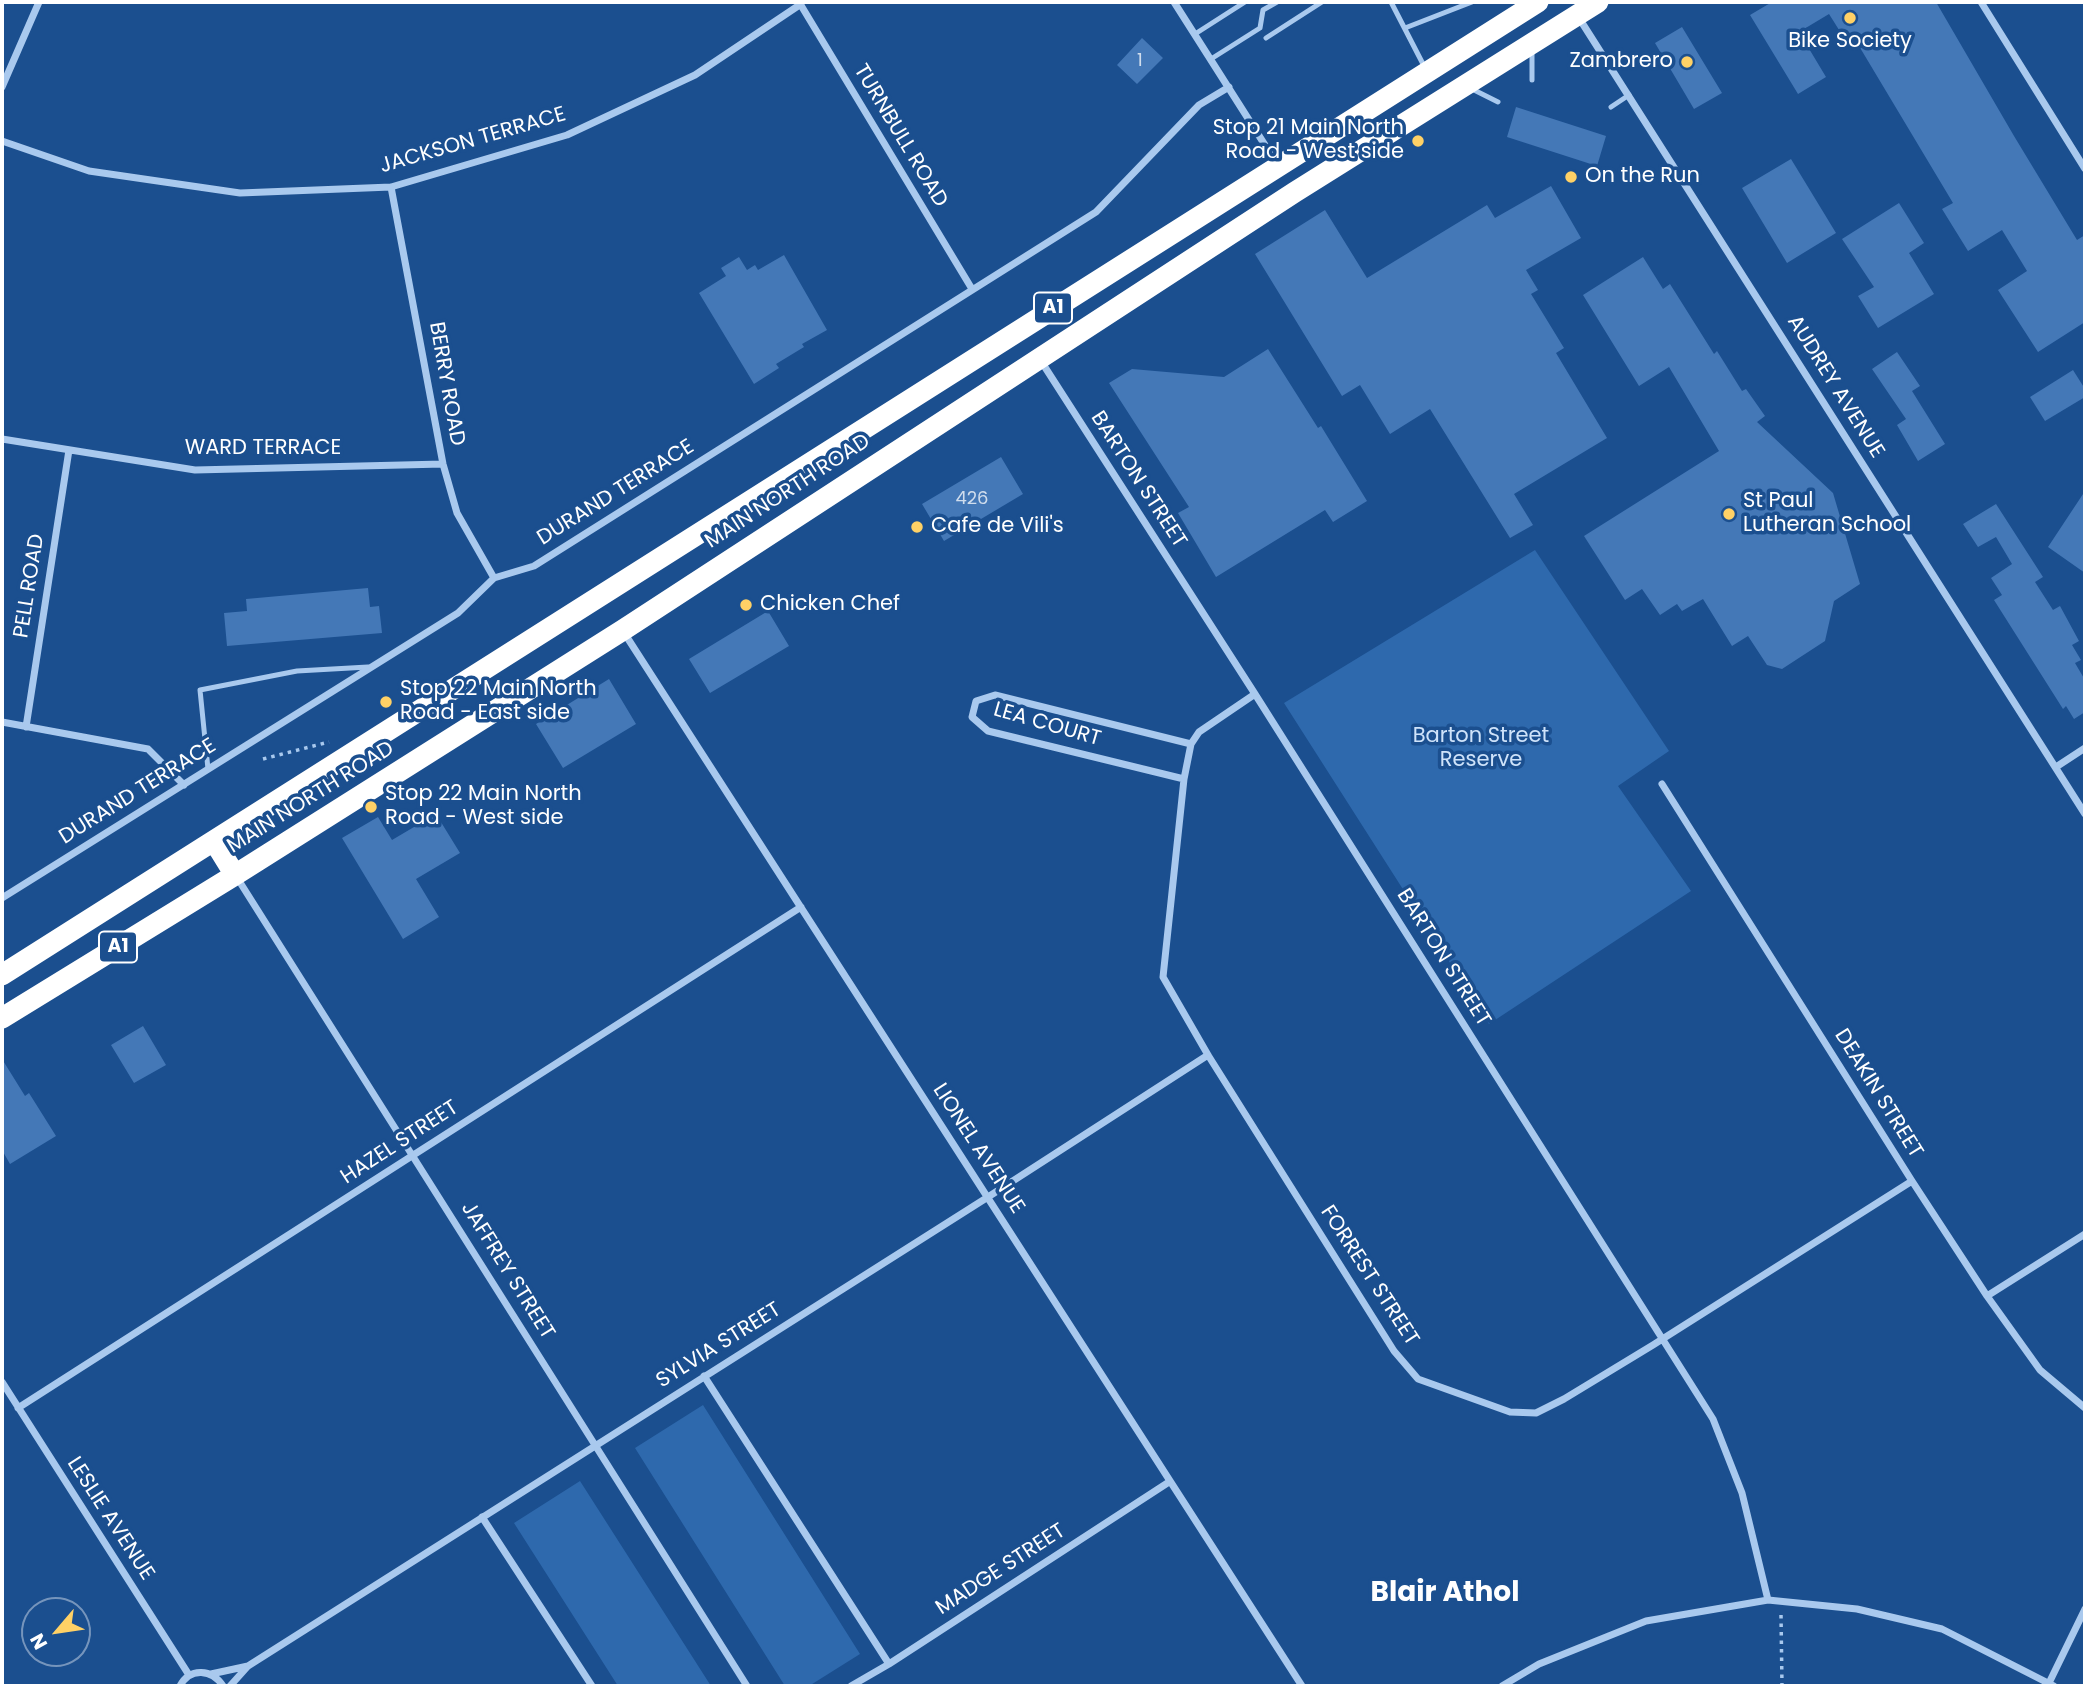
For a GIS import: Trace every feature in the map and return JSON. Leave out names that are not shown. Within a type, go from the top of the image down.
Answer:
[{"type":"highway","name":"MAIN NORTH ROAD","points":[[2,975],[1538,2]]},
{"type":"highway","name":"MAIN NORTH ROAD","points":[[2,1018],[235,875],[622,630],[1294,192],[1532,43],[1573,8],[1598,2]]},
{"type":"highway","points":[[1278,165],[1294,192]]},
{"type":"highway","points":[[214,841],[235,875]]},
{"type":"street","points":[[2,88],[39,2]]},
{"type":"street","points":[[1174,2],[1278,165]]},
{"type":"street","points":[[1981,2],[2085,169]]},
{"type":"street","name":"JACKSON TERRACE","points":[[2,141],[89,171],[240,193],[391,187],[567,135],[695,75],[800,3]]},
{"type":"street","name":"TURNBULL ROAD","points":[[800,3],[972,289]]},
{"type":"street","name":"AUDREY AVENUE","points":[[1573,8],[2085,814]]},
{"type":"street","name":"DURAND TERRACE","points":[[2,898],[458,613],[494,578],[534,566],[1096,212],[1199,105],[1228,87]]},
{"type":"street","name":"BERRY ROAD","points":[[391,187],[443,464],[457,513],[494,578]]},
{"type":"street","name":"BARTON STREET","points":[[1039,357],[1713,1419],[1742,1493],[1768,1600]]},
{"type":"street","name":"WARD TERRACE","points":[[2,439],[195,470],[443,464]]},
{"type":"street","name":"PELL ROAD","points":[[26,727],[69,450]]},
{"type":"street","name":"LIONEL AVENUE","points":[[622,630],[1303,1686]]},
{"type":"street","points":[[1191,744],[1199,732],[1255,694]]},
{"type":"street","name":"LEA COURT","points":[[1184,779],[988,731],[972,717],[976,701],[995,695],[1191,744]]},
{"type":"street","points":[[2,722],[148,749],[184,785]]},
{"type":"street","name":"FORREST STREET","points":[[1191,744],[1184,779],[1163,977],[1394,1351],[1418,1379],[1510,1412],[1536,1413],[1564,1399],[1663,1338],[1912,1181]]},
{"type":"street","points":[[2056,767],[2085,748]]},
{"type":"street","name":"DEAKIN STREET","points":[[1662,784],[1987,1296],[2040,1370],[2085,1408]]},
{"type":"street","name":"JAFFREY STREET","points":[[235,875],[747,1686]]},
{"type":"street","name":"HAZEL STREET","points":[[18,1408],[801,907]]},
{"type":"street","name":"SYLVIA STREET","points":[[230,1686],[248,1665],[1209,1055]]},
{"type":"street","points":[[1987,1296],[2085,1234]]},
{"type":"street","points":[[704,1377],[889,1664]]},
{"type":"street","name":"LESLIE AVENUE","points":[[2,1382],[189,1675]]},
{"type":"street","name":"MADGE STREET","points":[[851,1686],[1170,1482]]},
{"type":"street","points":[[482,1517],[592,1686]]},
{"type":"street","points":[[1502,1686],[1539,1664],[1646,1621],[1768,1600],[1857,1609],[1942,1629],[2051,1685],[2085,1609]]},
{"type":"street","name":"SYLVIA STREET","points":[[189,1675],[197,1672],[211,1674],[248,1665]]},
{"type":"street","points":[[211,1674],[218,1678],[223,1686]]},
{"type":"street","points":[[180,1686],[189,1675]]},
{"type":"lane","points":[[1195,34],[1245,2]]},
{"type":"lane","points":[[1211,59],[1260,28],[1263,10],[1277,2]]},
{"type":"lane","points":[[1266,38],[1322,2]]},
{"type":"lane","points":[[1391,2],[1428,72]]},
{"type":"lane","points":[[1405,28],[1472,2]]},
{"type":"lane","points":[[1532,43],[1532,80]]},
{"type":"lane","points":[[1464,85],[1498,102]]},
{"type":"lane","points":[[1611,107],[1629,95]]},
{"type":"lane","points":[[208,770],[201,690],[297,671],[371,667]]},
{"type":"path","points":[[263,759],[334,740]]},
{"type":"path","points":[[1781,1601],[1782,1686]]},
{"type":"green space","name":"Barton Street Reserve","points":[[1535,550],[1669,751],[1618,786],[1691,891],[1489,1024],[1284,703]]},
{"type":"green space","points":[[703,1405],[860,1654],[809,1686],[785,1686],[635,1448]]},
{"type":"green space","points":[[580,1481],[711,1686],[618,1686],[514,1523]]},
{"type":"building","points":[[1772,2],[1936,2],[2077,240],[2085,235],[2085,322],[2038,352],[1998,290],[2027,271],[2002,230],[1968,251],[1942,209],[1953,203],[1853,36],[1846,41],[1829,14],[1799,32],[1826,77],[1798,94],[1750,15]]},
{"type":"building","points":[[1682,27],[1722,93],[1694,109],[1655,43]]},
{"type":"building","points":[[1142,38],[1163,58],[1137,84],[1117,65]]},
{"type":"building","points":[[1516,107],[1606,136],[1597,166],[1507,137]]},
{"type":"building","points":[[1791,159],[1836,233],[1787,263],[1742,188]]},
{"type":"building","points":[[1551,186],[1581,238],[1526,270],[1538,290],[1531,294],[1564,348],[1556,353],[1607,438],[1514,494],[1533,525],[1510,538],[1430,409],[1390,434],[1360,385],[1342,396],[1255,254],[1325,210],[1367,278],[1487,205],[1495,218]]},
{"type":"building","points":[[1899,203],[1924,243],[1909,253],[1934,294],[1878,328],[1858,296],[1874,287],[1842,239]]},
{"type":"building","points":[[784,255],[827,330],[802,344],[804,347],[776,364],[779,368],[754,384],[699,293],[726,276],[721,268],[739,257],[747,270],[755,265],[758,270]]},
{"type":"building","name":"St Paul Lutheran School","points":[[1643,257],[1663,289],[1670,284],[1714,354],[1717,351],[1742,391],[1746,389],[1765,416],[1757,422],[1833,493],[1860,584],[1834,601],[1825,641],[1782,669],[1767,665],[1748,636],[1732,646],[1703,599],[1682,611],[1677,604],[1660,615],[1642,589],[1625,600],[1584,536],[1719,451],[1669,367],[1639,386],[1583,295]]},
{"type":"building","points":[[1268,349],[1318,428],[1321,426],[1367,501],[1333,522],[1325,510],[1216,577],[1178,513],[1189,507],[1109,383],[1132,369],[1224,377]]},
{"type":"building","points":[[1897,352],[1920,386],[1912,391],[1945,444],[1918,461],[1897,425],[1906,419],[1872,369]]},
{"type":"building","points":[[2073,370],[2085,389],[2085,397],[2045,421],[2030,397]]},
{"type":"building","points":[[1001,457],[1023,494],[944,541],[922,504]]},
{"type":"building","points":[[2085,491],[2085,573],[2048,547]]},
{"type":"building","points":[[1996,504],[2043,577],[2035,582],[2053,610],[2060,606],[2079,641],[2072,645],[2081,660],[2075,663],[2085,680],[2085,712],[2074,719],[2066,706],[2063,709],[1994,600],[2002,595],[1991,578],[2012,564],[1996,537],[1978,547],[1963,524]]},
{"type":"building","points":[[368,588],[370,607],[379,606],[382,633],[227,646],[224,613],[247,611],[246,599]]},
{"type":"building","points":[[768,611],[789,646],[710,693],[689,659]]},
{"type":"building","points":[[609,679],[636,724],[563,768],[536,724]]},
{"type":"building","points":[[436,814],[460,853],[416,879],[439,917],[403,939],[342,838],[378,817],[392,840]]},
{"type":"building","points":[[143,1026],[166,1065],[134,1083],[111,1045]]},
{"type":"building","points":[[2,1059],[25,1096],[29,1093],[56,1136],[10,1164],[2,1150]]},
{"type":"place","name":"Bike Society","points":[[1850,18]]},
{"type":"place","name":"Zambrero","points":[[1687,62]]},
{"type":"place","name":"Stop 21 Main North Road - West side","points":[[1418,141]]},
{"type":"place","name":"On the Run","points":[[1571,177]]},
{"type":"place","name":"St Paul Lutheran School","points":[[1729,514]]},
{"type":"place","name":"Cafe de Vili's","points":[[917,527]]},
{"type":"place","name":"Chicken Chef","points":[[746,605]]},
{"type":"place","name":"Stop 22 Main North Road - East side","points":[[386,702]]},
{"type":"place","name":"Stop 22 Main North Road - West side","points":[[371,807]]},
{"type":"district","name":"Blair Athol","points":[[1445,1594]]}]
